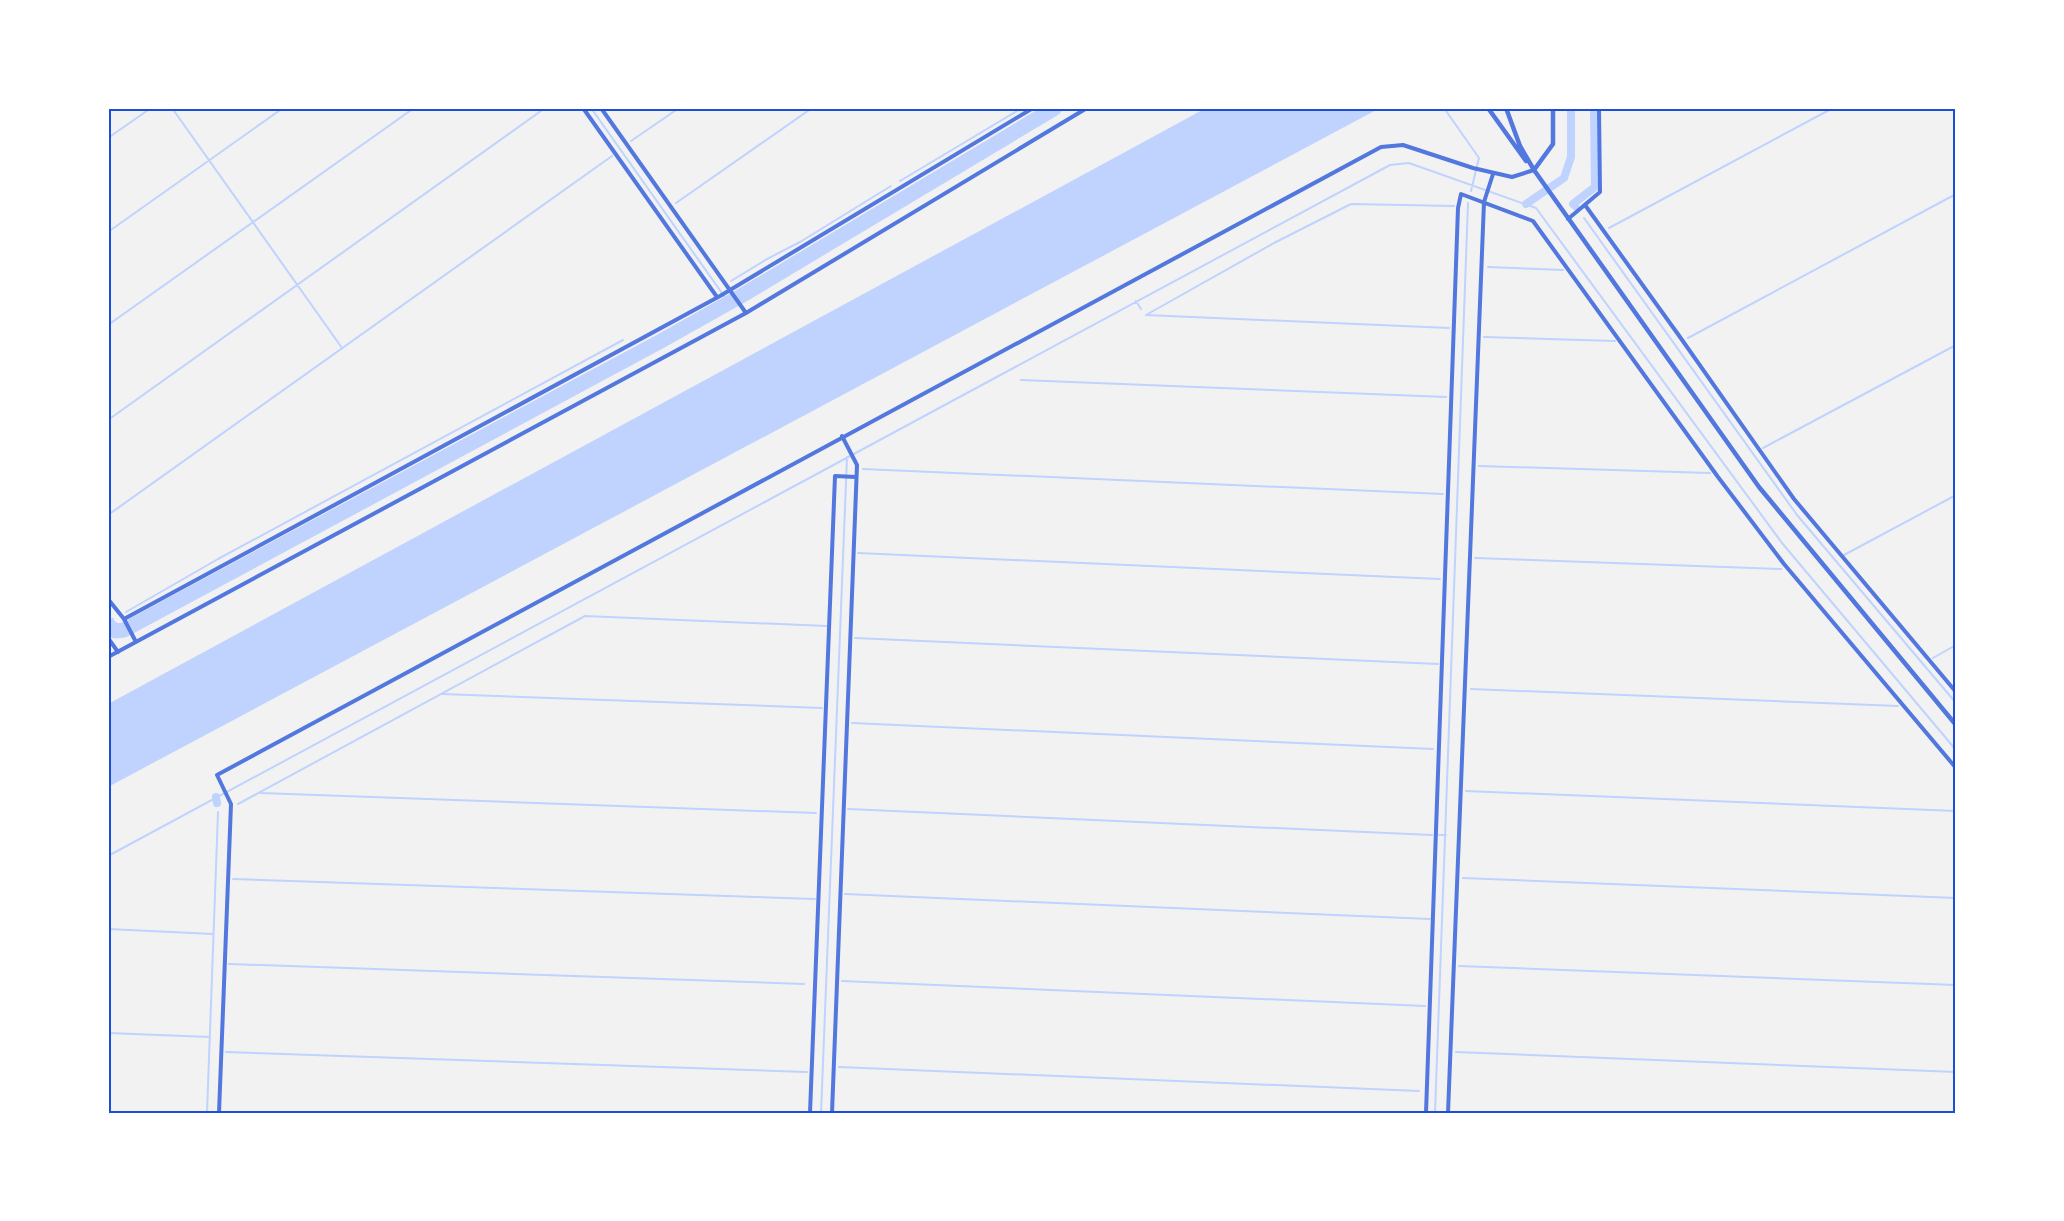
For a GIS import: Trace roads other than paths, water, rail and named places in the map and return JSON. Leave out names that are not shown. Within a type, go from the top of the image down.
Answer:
[{"type":"street","points":[[583,108],[719,296]]},
{"type":"street","points":[[601,108],[746,313]]},
{"type":"street","points":[[125,621],[725,293],[1033,108]]},
{"type":"street","points":[[108,657],[746,313],[1088,108]]},
{"type":"street","points":[[1488,108],[1759,487],[1956,725]]},
{"type":"street","points":[[1506,108],[1520,146],[1534,170]]},
{"type":"street","points":[[219,1113],[231,804],[217,775],[1381,147],[1402,145],[1479,170],[1512,177],[1534,170],[1553,144],[1553,108]]},
{"type":"street","points":[[1568,219],[1600,192],[1599,108]]},
{"type":"street","points":[[1448,1113],[1485,200],[1493,174]]},
{"type":"street","points":[[1426,1113],[1458,208],[1461,194],[1485,200],[1533,221],[1718,477],[1784,564],[1956,768]]},
{"type":"street","points":[[1585,205],[1794,500],[1956,692]]},
{"type":"street","points":[[832,1113],[856,477],[855,463],[842,436]]},
{"type":"street","points":[[810,1113],[835,477],[856,477]]},
{"type":"street","points":[[108,599],[125,621],[136,642]]},
{"type":"street","points":[[108,638],[118,652]]},
{"type":"water","points":[[1206,108],[1380,108],[108,787],[108,704]]},
{"type":"waterway","points":[[108,138],[151,108]]},
{"type":"waterway","points":[[172,108],[342,348]]},
{"type":"waterway","points":[[108,232],[283,108]]},
{"type":"waterway","points":[[108,325],[414,108]]},
{"type":"waterway","points":[[108,420],[545,108]]},
{"type":"waterway","points":[[591,108],[729,303]]},
{"type":"waterway","points":[[631,141],[679,108]]},
{"type":"waterway","points":[[676,203],[812,108]]},
{"type":"waterway","points":[[900,181],[1022,108]]},
{"type":"waterway","points":[[108,625],[115,631],[124,630],[661,341],[741,296],[1055,108]]},
{"type":"waterway","points":[[1444,108],[1479,158],[1471,191]]},
{"type":"waterway","points":[[1526,204],[1564,178],[1571,157],[1571,108]]},
{"type":"waterway","points":[[1575,206],[1573,204],[1595,187],[1594,108]]},
{"type":"waterway","points":[[1609,228],[1833,108]]},
{"type":"waterway","points":[[108,515],[612,156]]},
{"type":"waterway","points":[[108,856],[1390,165],[1409,163],[1536,208],[1782,543],[1956,750]]},
{"type":"waterway","points":[[731,281],[891,186]]},
{"type":"waterway","points":[[1688,338],[1956,194]]},
{"type":"waterway","points":[[1435,1113],[1468,203]]},
{"type":"waterway","points":[[1146,315],[1274,243],[1351,204],[1454,206]]},
{"type":"waterway","points":[[1584,218],[1797,515],[1956,703]]},
{"type":"waterway","points":[[1488,267],[1563,270]]},
{"type":"waterway","points":[[1136,301],[1141,309]]},
{"type":"waterway","points":[[1146,315],[1449,328]]},
{"type":"waterway","points":[[1484,337],[1615,341]]},
{"type":"waterway","points":[[126,612],[218,559],[623,340]]},
{"type":"waterway","points":[[1763,448],[1956,345]]},
{"type":"waterway","points":[[1021,380],[1446,397]]},
{"type":"waterway","points":[[821,1113],[847,457]]},
{"type":"waterway","points":[[1479,466],[1710,473]]},
{"type":"waterway","points":[[863,469],[1443,494]]},
{"type":"waterway","points":[[1844,555],[1956,495]]},
{"type":"waterway","points":[[858,553],[1440,579]]},
{"type":"waterway","points":[[1475,558],[1781,569]]},
{"type":"waterway","points":[[238,804],[585,616],[827,626]]},
{"type":"waterway","points":[[108,622],[113,619]]},
{"type":"waterway","points":[[855,638],[1438,664]]},
{"type":"waterway","points":[[1933,658],[1956,645]]},
{"type":"waterway","points":[[1471,689],[1898,706]]},
{"type":"waterway","points":[[442,694],[822,708]]},
{"type":"waterway","points":[[852,723],[1433,749]]},
{"type":"waterway","points":[[1466,791],[1956,811]]},
{"type":"waterway","points":[[261,793],[816,813]]},
{"type":"waterway","points":[[216,797],[217,803]]},
{"type":"waterway","points":[[848,809],[1432,835]]},
{"type":"waterway","points":[[207,1113],[218,812]]},
{"type":"waterway","points":[[1439,835],[1446,835]]},
{"type":"waterway","points":[[1463,878],[1956,898]]},
{"type":"waterway","points":[[233,879],[815,899]]},
{"type":"waterway","points":[[845,894],[1430,919]]},
{"type":"waterway","points":[[108,929],[213,934]]},
{"type":"waterway","points":[[229,964],[804,984]]},
{"type":"waterway","points":[[1459,966],[1956,985]]},
{"type":"waterway","points":[[842,981],[1425,1006]]},
{"type":"waterway","points":[[108,1033],[210,1037]]},
{"type":"waterway","points":[[226,1052],[807,1072]]},
{"type":"waterway","points":[[1456,1052],[1956,1072]]},
{"type":"waterway","points":[[839,1067],[1419,1091]]}]
